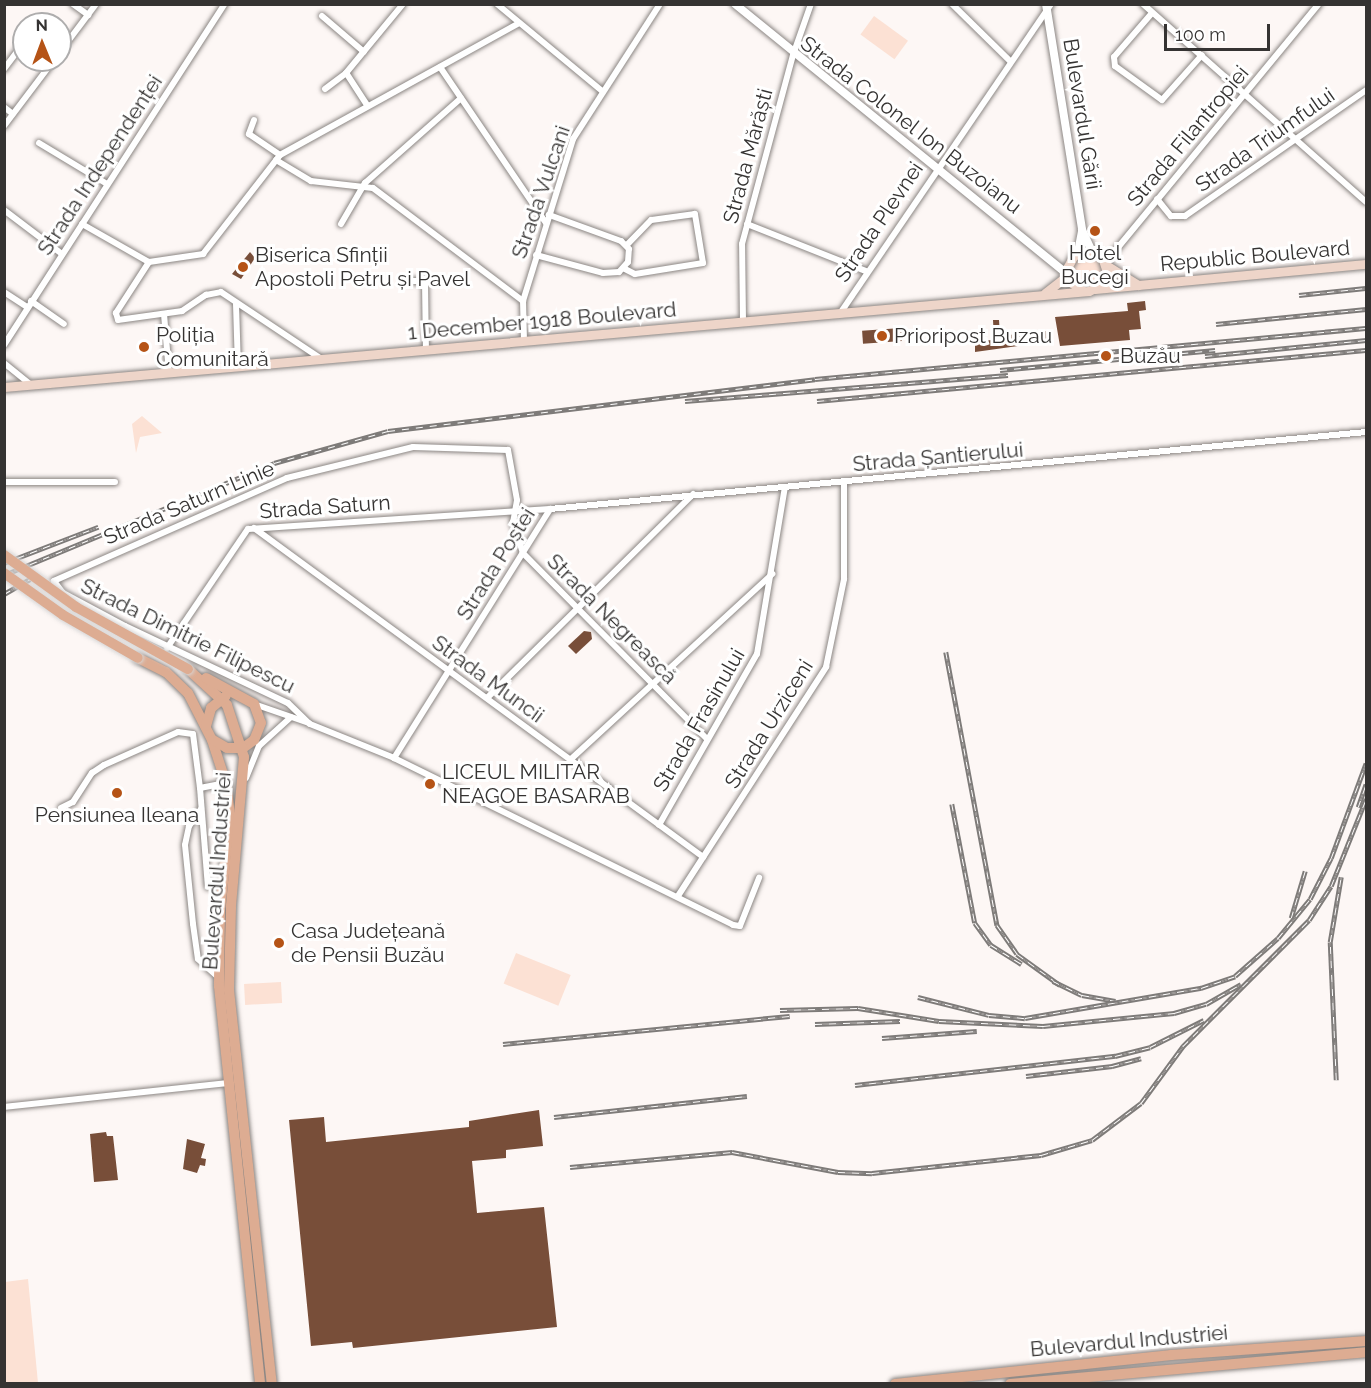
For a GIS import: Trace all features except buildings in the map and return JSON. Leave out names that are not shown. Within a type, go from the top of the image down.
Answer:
[{"type":"main road","points":[[1043,295],[1067,274],[1068,263],[1078,252],[1092,251],[1106,264],[1138,285]]},
{"type":"main road","points":[[1067,274],[1082,290],[1095,289],[1105,279],[1106,264]]},
{"type":"main road","name":"Republic Boulevard","points":[[1095,289],[1366,264]]},
{"type":"main road","name":"1 December 1918 Boulevard","points":[[4,387],[1082,290]]},
{"type":"main road","name":"Bulevardul Industriei","points":[[4,555],[76,607],[188,669],[221,698],[243,748],[245,782],[229,949],[232,1082],[260,1383]]},
{"type":"main road","name":"Bulevardul Industriei","points":[[4,573],[57,611],[175,680],[206,726],[212,740],[226,783],[230,818],[219,977],[272,1383]]},
{"type":"main road","points":[[188,669],[254,704],[261,723],[254,740],[243,748],[227,748],[212,740]]},
{"type":"main road","points":[[206,726],[211,708],[221,698],[238,695]]},
{"type":"main road","name":"Bulevardul Industriei","points":[[895,1383],[1171,1354],[1366,1341]]},
{"type":"main road","name":"Bulevardul Industriei","points":[[1010,1383],[1366,1352]]},
{"type":"street","points":[[73,4],[88,15]]},
{"type":"street","points":[[72,36],[96,4]]},
{"type":"street","name":"Strada Independenței","points":[[4,345],[225,4]]},
{"type":"street","points":[[325,89],[346,74],[403,4]]},
{"type":"street","name":"Strada Vulcani","points":[[524,341],[524,301],[536,255],[573,139],[660,4]]},
{"type":"street","name":"Strada Colonel Ion Buzoianu","points":[[735,4],[793,55],[936,166],[1067,274]]},
{"type":"street","name":"Strada Mărăști","points":[[743,321],[741,258],[747,224],[793,55],[811,4]]},
{"type":"street","points":[[952,4],[1010,61]]},
{"type":"street","points":[[1143,4],[1366,202]]},
{"type":"street","name":"Strada Filantropiei","points":[[1106,264],[1319,4]]},
{"type":"street","points":[[500,6],[602,91]]},
{"type":"street","name":"Strada Plevnei","points":[[840,312],[936,166],[1048,6]]},
{"type":"street","name":"Bulevardul Gării","points":[[1048,6],[1082,230],[1092,251]]},
{"type":"street","points":[[1152,13],[1114,57],[1115,66],[1162,100],[1202,55]]},
{"type":"street","points":[[322,16],[364,52]]},
{"type":"street","points":[[82,224],[149,262],[203,254],[278,158],[367,105],[519,22]]},
{"type":"street","points":[[4,54],[12,59],[4,69]]},
{"type":"street","points":[[440,67],[546,223]]},
{"type":"street","points":[[4,126],[45,72]]},
{"type":"street","points":[[346,74],[367,105]]},
{"type":"street","name":"Strada Triumfului","points":[[1157,199],[1171,216],[1181,218],[1366,90]]},
{"type":"street","points":[[341,224],[364,183],[460,98]]},
{"type":"street","points":[[4,107],[13,114]]},
{"type":"street","points":[[254,120],[249,134],[311,181],[364,183],[524,301]]},
{"type":"street","points":[[39,143],[107,184]]},
{"type":"street","points":[[4,210],[62,254]]},
{"type":"street","points":[[549,214],[627,245]]},
{"type":"street","points":[[536,255],[603,273],[625,269],[635,274],[704,263],[695,214],[651,220],[627,245]]},
{"type":"street","points":[[747,224],[866,271]]},
{"type":"street","name":"Bulevardul Gării","points":[[1078,252],[1082,230]]},
{"type":"street","points":[[625,269],[630,256],[627,245]]},
{"type":"street","points":[[149,262],[116,317],[164,314],[189,308],[206,295],[225,293],[236,304],[320,359]]},
{"type":"street","points":[[407,281],[425,281],[426,350]]},
{"type":"street","points":[[4,292],[64,324]]},
{"type":"street","points":[[236,304],[238,366]]},
{"type":"street","points":[[164,314],[169,373]]},
{"type":"street","points":[[4,363],[30,384]]},
{"type":"street","name":"Strada Șantierului","points":[[513,512],[1366,432]]},
{"type":"street","name":"Strada Saturn Linie","points":[[56,579],[287,478],[413,447],[458,445],[478,452],[512,453],[517,500],[513,512]]},
{"type":"street","points":[[4,482],[114,482]]},
{"type":"street","name":"Strada Urziceni","points":[[678,896],[826,668],[844,579],[844,482]]},
{"type":"street","name":"Strada Frasinului","points":[[659,825],[757,654],[785,487]]},
{"type":"street","points":[[487,698],[693,494]]},
{"type":"street","name":"Strada Poștei","points":[[394,758],[550,509]]},
{"type":"street","name":"Strada Saturn","points":[[167,648],[242,534],[254,528],[513,512]]},
{"type":"street","name":"Strada Negrească","points":[[513,512],[523,553],[707,739]]},
{"type":"street","name":"Strada Muncii","points":[[254,528],[703,857]]},
{"type":"street","points":[[570,760],[772,574]]},
{"type":"street","name":"Strada Dimitrie Filipescu","points":[[56,579],[54,586],[63,593],[167,648],[288,703],[310,724],[394,758],[733,925],[740,926],[759,879]]},
{"type":"street","points":[[254,704],[310,724]]},
{"type":"street","points":[[254,740],[291,717]]},
{"type":"street","points":[[245,782],[256,750],[272,730]]},
{"type":"street","points":[[61,808],[73,802],[92,773],[104,765],[178,732],[193,734],[208,887]]},
{"type":"street","points":[[200,788],[226,783]]},
{"type":"street","points":[[201,809],[189,826],[185,845],[193,924],[198,959],[219,977]]},
{"type":"street","points":[[4,1107],[232,1082]]},
{"type":"shaded area","points":[[874,16],[908,41],[894,59],[860,35]]},
{"type":"shaded area","points":[[1087,256],[1098,260],[1102,271],[1098,282],[1087,286],[1076,282],[1072,271],[1076,260]]},
{"type":"shaded area","points":[[142,416],[162,433],[140,437],[136,453],[132,424]]},
{"type":"shaded area","points":[[516,953],[571,975],[558,1006],[504,984]]},
{"type":"shaded area","points":[[281,982],[282,1003],[245,1005],[244,984]]},
{"type":"shaded area","points":[[28,1279],[38,1383],[5,1383],[5,1282]]},
{"type":"railway","points":[[1299,295],[1366,288]]},
{"type":"railway","points":[[1216,324],[1366,309]]},
{"type":"railway","points":[[4,575],[274,463],[388,431],[815,379],[1366,328]]},
{"type":"railway","points":[[1205,356],[1366,340]]},
{"type":"railway","points":[[1000,370],[1215,350]]},
{"type":"railway","points":[[817,401],[1366,350]]},
{"type":"railway","points":[[685,401],[1008,375]]},
{"type":"railway","points":[[4,563],[98,527]]},
{"type":"railway","points":[[4,594],[30,579]]},
{"type":"railway","points":[[946,652],[997,925],[1017,954],[1060,985]]},
{"type":"railway","points":[[918,997],[989,1015],[1025,1018],[1201,988],[1235,976],[1278,938],[1310,899],[1331,858],[1366,763]]},
{"type":"railway","points":[[1358,807],[1366,784]]},
{"type":"railway","points":[[570,1167],[732,1152],[838,1172],[872,1173],[1041,1155],[1092,1140],[1141,1103],[1183,1046],[1309,920],[1331,886],[1366,799]]},
{"type":"railway","points":[[952,804],[975,923],[991,945],[1021,964]]},
{"type":"railway","points":[[1291,918],[1305,871]]},
{"type":"railway","points":[[1336,1080],[1330,942],[1341,877]]},
{"type":"railway","points":[[1053,981],[1082,995],[1115,1001]]},
{"type":"railway","points":[[780,1010],[858,1008],[939,1021],[1043,1026],[1174,1013],[1206,1004],[1241,984]]},
{"type":"railway","points":[[503,1044],[790,1016]]},
{"type":"railway","points":[[855,1085],[1115,1056],[1150,1047],[1204,1020]]},
{"type":"railway","points":[[815,1024],[900,1021]]},
{"type":"railway","points":[[882,1038],[977,1031]]},
{"type":"railway","points":[[1026,1076],[1112,1066],[1141,1058]]},
{"type":"railway","points":[[554,1117],[747,1096]]},
{"type":"place","name":"Hotel Bucegi","points":[[1095,231]]},
{"type":"place","name":"Biserica Sfinții Apostoli Petru și Pavel","points":[[243,267]]},
{"type":"place","name":"Prioripost Buzau","points":[[882,336]]},
{"type":"place","name":"Poliția Comunitară","points":[[144,347]]},
{"type":"place","name":"Buzău","points":[[1106,356]]},
{"type":"place","name":"LICEUL MILITAR NEAGOE BASARAB","points":[[430,784]]},
{"type":"place","name":"Pensiunea Ileana","points":[[117,793]]},
{"type":"place","name":"Casa Județeană de Pensii Buzău","points":[[279,943]]}]
